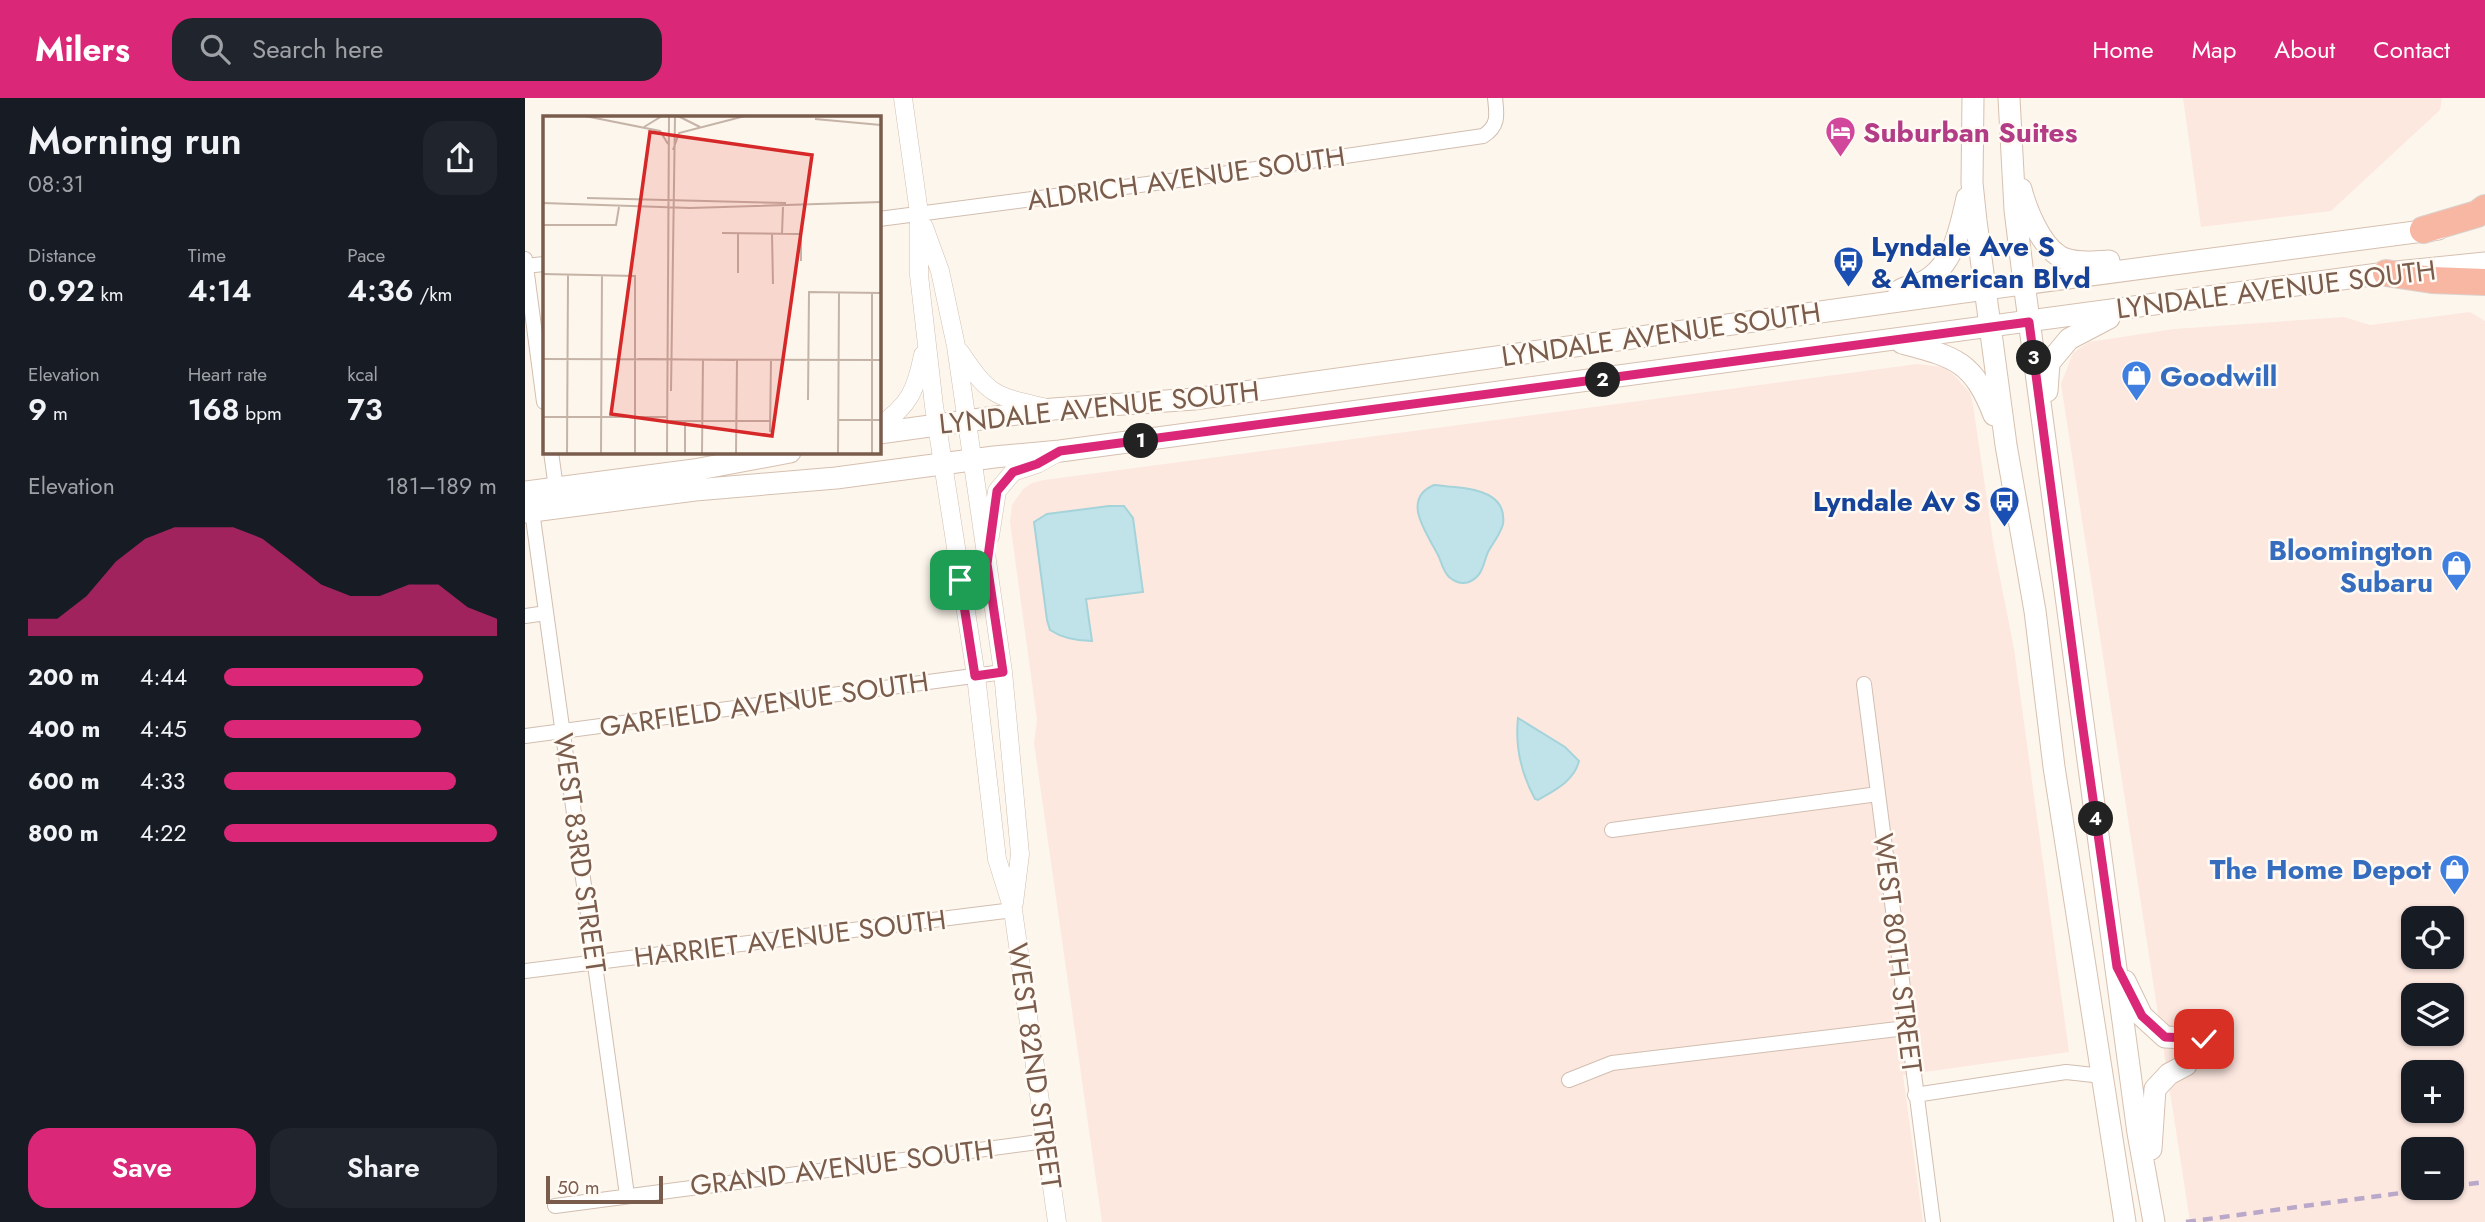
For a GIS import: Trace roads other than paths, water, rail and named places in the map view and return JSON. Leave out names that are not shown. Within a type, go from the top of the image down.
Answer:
[{"type":"highway","points":[[2423,230],[2477,214],[2485,208]]},
{"type":"highway","points":[[2386,273],[2432,280],[2485,282]]},
{"type":"main road","points":[[1972,98],[1976,221],[2005,445],[2035,611],[2054,767],[2125,1222]]},
{"type":"main road","points":[[2009,98],[2015,210],[2024,284],[2138,1133],[2154,1222]]},
{"type":"main road","points":[[2013,157],[2026,206],[2041,237],[2059,256],[2087,262],[2118,260],[2152,266]]},
{"type":"main road","points":[[1882,303],[1903,288],[1922,283],[1942,269],[1954,246],[1973,172]]},
{"type":"main road","name":"LYNDALE AVENUE SOUTH","points":[[880,433],[1053,409],[1194,400],[1882,303],[2485,223]]},
{"type":"main road","name":"LYNDALE AVENUE SOUTH","points":[[527,505],[836,478],[1060,451],[2386,273],[2485,263]]},
{"type":"main road","points":[[2044,438],[2049,363],[2069,339],[2092,325],[2131,308]]},
{"type":"main road","points":[[1894,341],[1943,354],[1971,370],[1986,394],[2005,445]]},
{"type":"main road","points":[[527,505],[556,488],[694,470],[785,453]]},
{"type":"main road","points":[[2117,967],[2142,1016],[2165,1037],[2204,1039]]},
{"type":"main road","points":[[2150,1197],[2151,1123],[2155,1089],[2169,1074],[2186,1065]]},
{"type":"street","name":"WEST 82ND STREET","points":[[903,98],[919,214],[919,275],[936,424],[975,676],[997,859],[1013,910],[1056,1222]]},
{"type":"street","name":"ALDRICH AVENUE SOUTH","points":[[880,219],[1282,166],[1483,136],[1492,131],[1498,118],[1495,98]]},
{"type":"street","name":"WEST 82ND STREET","points":[[919,214],[940,271],[956,346],[1003,672],[1020,854],[1013,910]]},
{"type":"street","points":[[525,259],[543,395]]},
{"type":"street","points":[[525,266],[543,264]]},
{"type":"street","points":[[880,425],[908,402],[918,381],[926,342]]},
{"type":"street","points":[[956,346],[980,382],[1001,397],[1053,409]]},
{"type":"street","points":[[987,564],[997,491],[1013,472],[1037,464],[1060,451]]},
{"type":"street","points":[[551,453],[556,488]]},
{"type":"street","name":"WEST 83RD STREET","points":[[527,505],[546,613],[627,1195]]},
{"type":"street","points":[[525,616],[546,613]]},
{"type":"street","name":"GARFIELD AVENUE SOUTH","points":[[525,736],[1003,672]]},
{"type":"street","name":"WEST 80TH STREET","points":[[1864,684],[1906,1028],[1933,1222]]},
{"type":"street","points":[[1612,830],[1878,794]]},
{"type":"street","name":"HARRIET AVENUE SOUTH","points":[[525,971],[1013,910]]},
{"type":"street","points":[[1569,1080],[1612,1063],[1906,1028]]},
{"type":"street","points":[[1915,1095],[2101,1066]]},
{"type":"street","points":[[2066,1072],[2101,1066]]},
{"type":"street","name":"GRAND AVENUE SOUTH","points":[[555,1206],[1046,1141]]},
{"type":"water","points":[[1434,485],[1463,488],[1488,495],[1500,506],[1503,514],[1502,527],[1480,573],[1469,582],[1458,583],[1443,569],[1419,516],[1419,499],[1424,491]]},
{"type":"water","points":[[1124,506],[1133,518],[1143,592],[1086,599],[1092,641],[1075,640],[1050,630],[1034,522],[1047,514]]},
{"type":"water","points":[[1518,718],[1565,747],[1579,761],[1568,779],[1538,800],[1530,790],[1520,760]]},
{"type":"railway","points":[[2464,1185],[2485,1182]]},
{"type":"railway","points":[[2186,1222],[2401,1193]]},
{"type":"place","name":"Suburban Suites","points":[[1840,159]]},
{"type":"place","name":"Lyndale Ave S & American Blvd","points":[[1848,289]]},
{"type":"place","name":"Goodwill","points":[[2137,403]]},
{"type":"place","name":"Lyndale Av S","points":[[2004,528]]},
{"type":"place","name":"Bloomington Subaru","points":[[2456,593]]},
{"type":"place","name":"The Home Depot","points":[[2454,896]]}]
